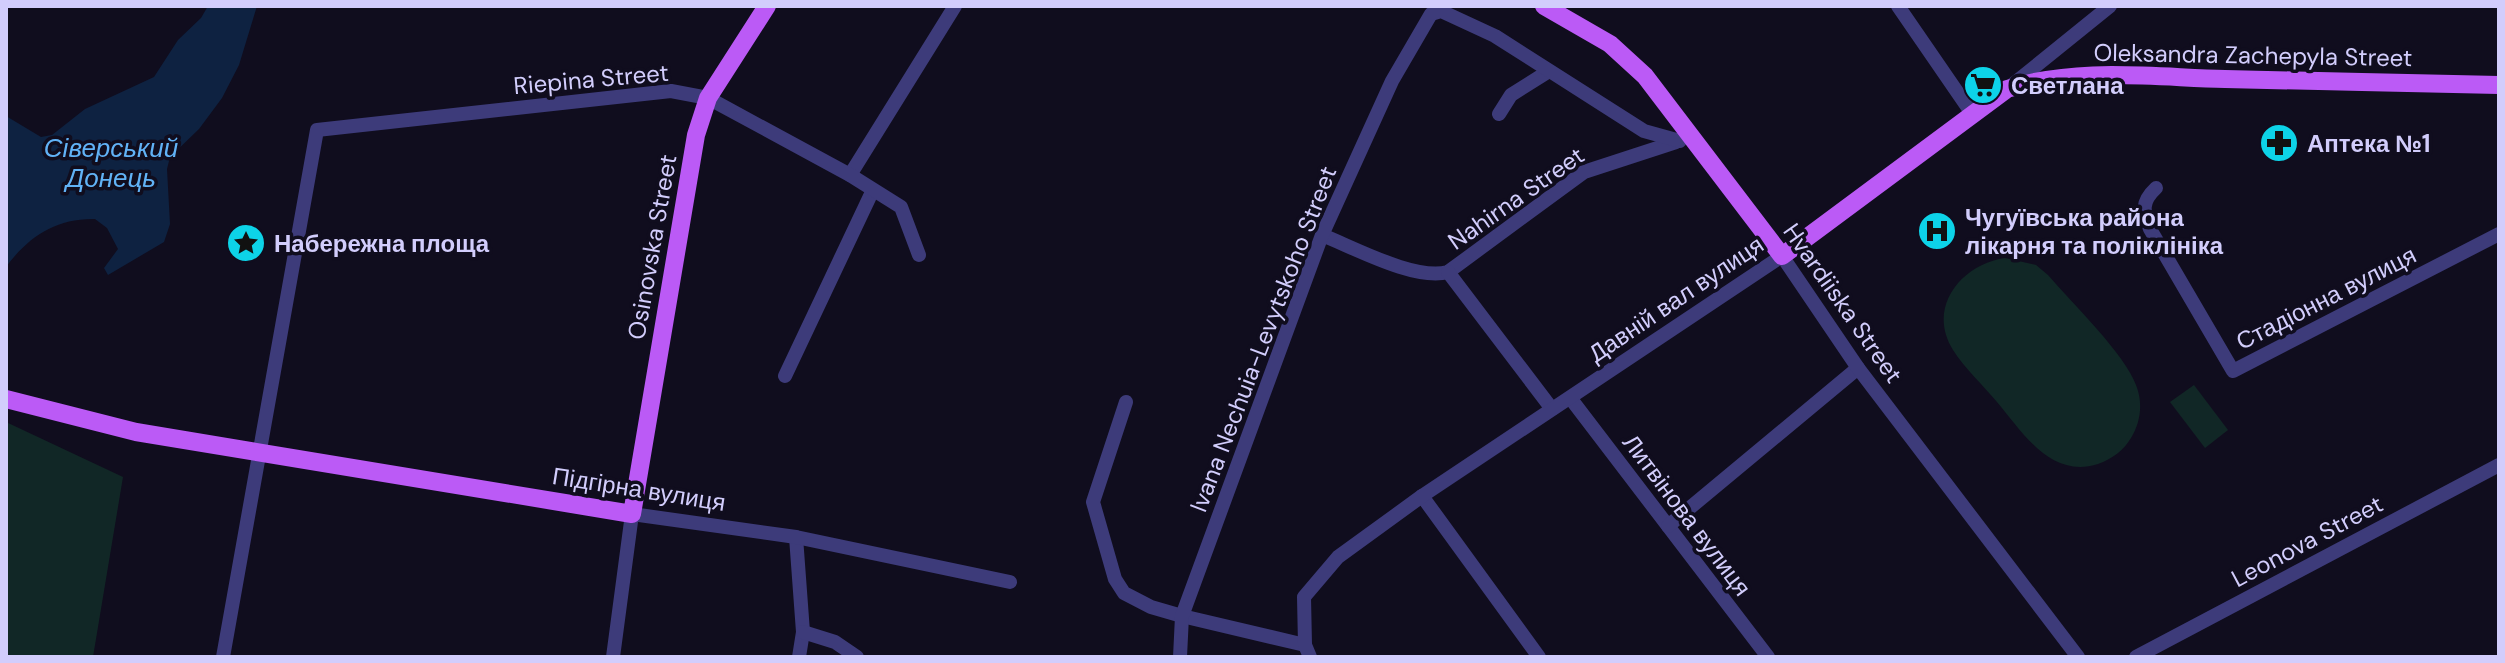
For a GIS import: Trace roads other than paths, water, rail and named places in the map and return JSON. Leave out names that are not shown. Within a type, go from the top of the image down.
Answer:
[{"type":"main road","name":"Osinovska Street","points":[[632,514],[682,210],[708,98],[767,6]]},
{"type":"main road","name":"Hvardiiska Street","points":[[1544,6],[1590,31],[1628,59],[1686,139],[1782,256]]},
{"type":"main road","name":"Oleksandra Zachepyla Street","points":[[2007,89],[2072,75],[2499,85]]},
{"type":"main road","name":"Давній вал вулиця","points":[[1782,256],[2007,89]]},
{"type":"main road","name":"Підгірна вулиця","points":[[6,399],[136,432],[632,514]]},
{"type":"street","points":[[850,175],[955,6]]},
{"type":"street","points":[[1898,6],[1973,115]]},
{"type":"street","name":"Давній вал вулиця","points":[[2007,89],[2110,6]]},
{"type":"street","name":"Ivana Nechuia-Levytskoho Street","points":[[1180,657],[1182,616],[1322,235],[1411,43],[1431,14],[1441,11],[1495,36],[1549,71]]},
{"type":"street","points":[[1499,114],[1511,95],[1549,71],[1644,131],[1686,139]]},
{"type":"street","name":"Riepina Street","points":[[259,450],[317,130],[671,91],[708,98],[850,175],[872,192],[905,210],[910,237],[919,255]]},
{"type":"street","name":"Nahirna Street","points":[[1322,235],[1417,272],[1438,275],[1448,272],[1584,172],[1686,139]]},
{"type":"street","name":"Стадіонна вулиця","points":[[2156,188],[2145,198],[2143,206],[2150,229],[2233,371],[2499,234]]},
{"type":"street","points":[[785,376],[872,192]]},
{"type":"street","name":"Давній вал вулиця","points":[[1311,653],[1304,597],[1338,557],[1422,496],[1782,256]]},
{"type":"street","name":"Hvardiiska Street","points":[[1782,256],[1858,368],[2078,657]]},
{"type":"street","points":[[1448,272],[1552,409]]},
{"type":"street","points":[[1668,526],[1858,368]]},
{"type":"street","name":"Литвінова вулиця","points":[[1571,399],[1768,657]]},
{"type":"street","points":[[1126,402],[1093,502],[1115,579],[1124,593],[1151,607],[1311,653]]},
{"type":"street","points":[[223,657],[259,450]]},
{"type":"street","name":"Leonova Street","points":[[2136,657],[2497,471]]},
{"type":"street","points":[[1422,496],[1539,657]]},
{"type":"street","points":[[613,657],[632,514]]},
{"type":"street","name":"Підгірна вулиця","points":[[632,514],[796,537],[1010,582]]},
{"type":"street","points":[[796,537],[803,632],[799,657]]},
{"type":"street","points":[[803,632],[835,642],[857,657]]},
{"type":"water","name":"Сіверський Донець","points":[[208,6],[257,6],[239,65],[222,98],[199,129],[170,157],[167,169],[170,224],[164,242],[108,275],[104,268],[118,249],[107,228],[95,219],[68,222],[34,238],[6,267],[6,116],[41,137],[52,135],[85,109],[154,77],[178,40],[201,18]]},
{"type":"place","name":"Светлана","points":[[1983,85]]},
{"type":"place","name":"Аптека №1","points":[[2279,143]]},
{"type":"place","name":"Чугуївська района лікарня та поліклініка","points":[[1937,231]]},
{"type":"place","name":"Набережна площа","points":[[246,243]]}]
